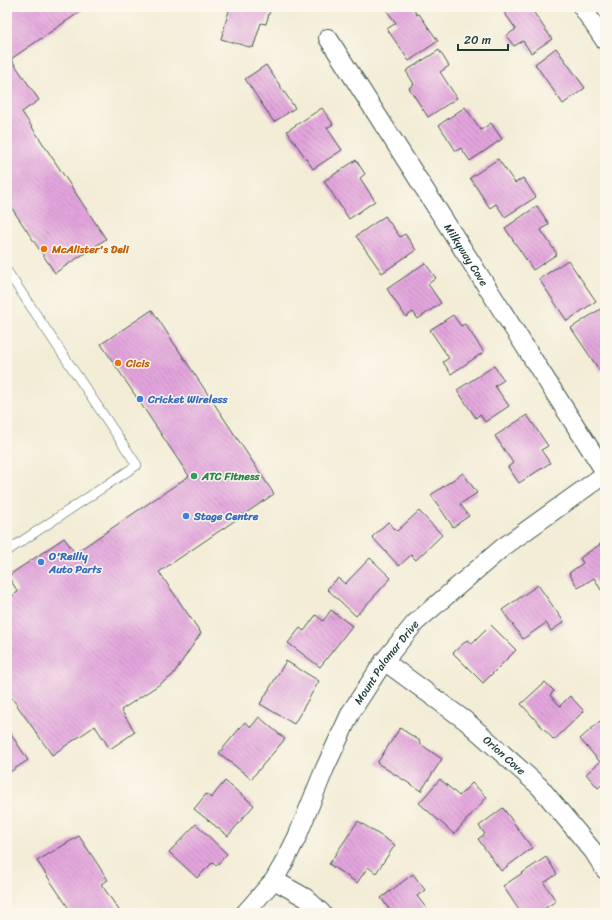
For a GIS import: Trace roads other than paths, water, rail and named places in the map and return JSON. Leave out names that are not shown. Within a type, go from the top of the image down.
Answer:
[{"type":"street","points":[[582,7],[605,41]]},
{"type":"street","name":"Milkyway Cove","points":[[328,38],[605,473]]},
{"type":"street","name":"Mount Palomar Drive","points":[[245,913],[274,880],[297,836],[325,768],[351,712],[384,661],[415,623],[502,548],[605,473]]},
{"type":"street","name":"Orion Cove","points":[[384,661],[466,721],[539,786],[593,851],[605,870]]},
{"type":"street","points":[[274,880],[306,898],[322,913]]},
{"type":"lane","points":[[7,271],[11,284],[137,465],[7,551]]},
{"type":"place","name":"McAlister's Deli","points":[[44,249]]},
{"type":"place","name":"Cicis","points":[[118,363]]},
{"type":"place","name":"Cricket Wireless","points":[[140,399]]},
{"type":"place","name":"ATC Fitness","points":[[194,476]]},
{"type":"place","name":"Stage Centre","points":[[186,516]]},
{"type":"place","name":"O'Reilly Auto Parts","points":[[41,562]]}]
